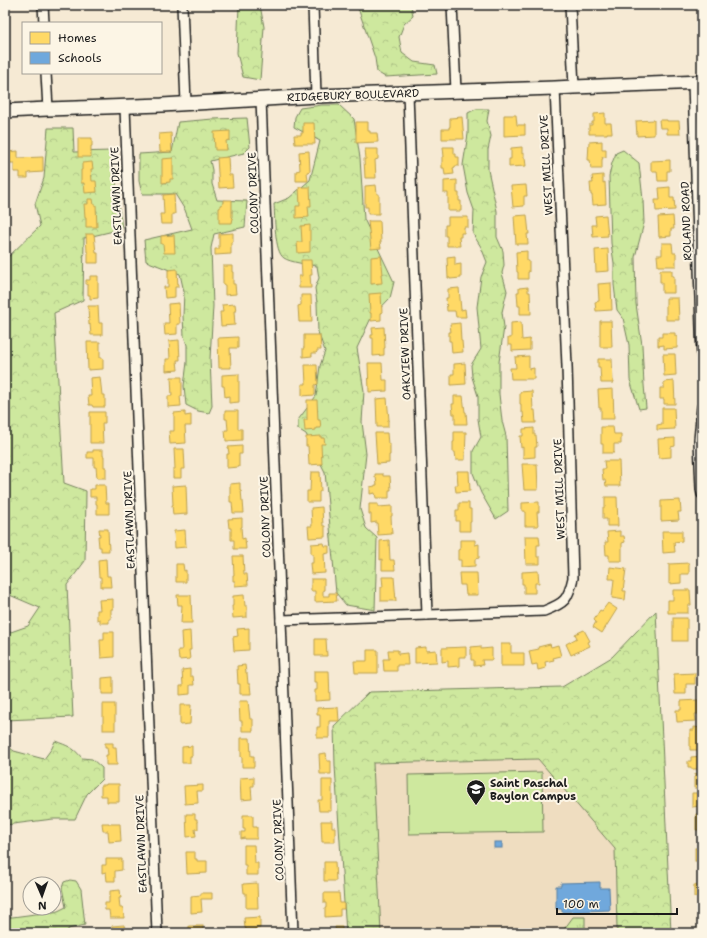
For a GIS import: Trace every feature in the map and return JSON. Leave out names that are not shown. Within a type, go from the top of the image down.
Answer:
[{"type":"street","points":[[44,5],[44,22]]},
{"type":"street","points":[[182,5],[186,103]]},
{"type":"street","points":[[313,5],[316,96]]},
{"type":"street","points":[[452,5],[456,91]]},
{"type":"street","points":[[570,5],[574,87]]},
{"type":"street","points":[[46,74],[48,109]]},
{"type":"street","name":"RIDGEBURY BOULEVARD","points":[[5,112],[316,96],[698,83]]},
{"type":"street","name":"ROLAND ROAD","points":[[698,83],[702,359]]},
{"type":"street","name":"WEST MILL DRIVE","points":[[281,620],[544,611],[559,605],[567,597],[571,589],[573,578],[567,368],[555,88]]},
{"type":"street","name":"OAKVIEW DRIVE","points":[[408,93],[427,615]]},
{"type":"street","name":"COLONY DRIVE","points":[[261,99],[293,933]]},
{"type":"street","name":"EASTLAWN DRIVE","points":[[125,106],[157,933]]},
{"type":"street","points":[[702,407],[699,440],[702,494]]},
{"type":"shaded area","name":"Saint Paschal Baylon Campus","points":[[539,759],[615,849],[616,933],[381,933],[372,763]]},
{"type":"green space","points":[[239,5],[260,5],[264,27],[260,80],[243,77],[237,53]]},
{"type":"green space","points":[[357,5],[411,5],[413,16],[404,24],[399,37],[402,53],[414,62],[435,65],[437,74],[385,77],[377,72],[375,58]]},
{"type":"green space","points":[[322,105],[339,105],[354,119],[360,158],[364,219],[394,282],[390,298],[371,318],[357,348],[364,391],[362,422],[366,454],[360,509],[366,528],[377,538],[375,610],[346,605],[336,593],[325,472],[306,434],[298,429],[298,420],[316,396],[320,366],[325,351],[318,332],[315,288],[319,278],[317,266],[295,262],[284,258],[278,249],[276,233],[274,204],[289,198],[310,180],[320,141],[294,127],[295,117],[300,108]]},
{"type":"green space","points":[[476,109],[489,109],[487,121],[491,136],[488,150],[488,170],[497,211],[497,237],[503,251],[504,265],[502,273],[507,291],[502,312],[504,327],[499,362],[499,394],[502,421],[506,436],[508,511],[496,519],[481,493],[473,473],[473,451],[481,437],[478,419],[478,396],[472,377],[471,365],[481,349],[477,307],[481,277],[487,262],[481,247],[473,234],[474,210],[468,193],[463,165],[468,134],[468,113]]},
{"type":"green space","points":[[247,118],[250,147],[244,153],[210,161],[212,170],[212,184],[217,200],[247,201],[245,227],[214,234],[211,248],[213,306],[210,359],[212,406],[209,413],[198,411],[186,405],[184,386],[187,362],[187,345],[184,336],[184,292],[180,274],[146,261],[144,240],[192,229],[185,210],[175,194],[142,194],[139,181],[139,154],[172,152],[178,122]]},
{"type":"green space","points":[[48,128],[73,128],[74,152],[112,151],[122,229],[84,238],[83,300],[54,313],[64,483],[86,491],[85,561],[67,585],[73,717],[6,720],[5,634],[28,626],[40,608],[5,593],[5,260],[40,226],[35,204],[44,178]]},
{"type":"green space","points":[[623,150],[639,163],[643,200],[644,223],[635,257],[636,304],[642,345],[646,408],[639,409],[630,380],[629,345],[623,318],[617,310],[614,285],[614,263],[611,243],[609,176],[616,153]]},
{"type":"green space","points":[[656,611],[671,933],[616,933],[615,849],[538,759],[373,763],[381,933],[346,933],[335,766],[334,726],[369,692],[562,687],[612,657]]},
{"type":"green space","points":[[55,741],[70,747],[82,758],[92,759],[102,768],[102,779],[87,794],[75,819],[53,819],[5,825],[5,744],[14,751],[44,759]]},
{"type":"green space","points":[[542,772],[543,832],[409,834],[408,775]]},
{"type":"green space","points":[[70,880],[76,881],[81,889],[85,925],[68,929],[68,933],[11,933],[8,930],[5,930],[5,918],[22,916],[62,916],[62,909],[66,907],[62,888],[64,882]]},
{"type":"green space","points":[[573,917],[585,917],[585,933],[564,933],[565,928]]},
{"type":"building: Homes","points":[[605,113],[605,123],[611,123],[612,133],[589,134],[589,125],[592,125],[592,122],[594,122],[594,114]]},
{"type":"building: Homes","points":[[504,115],[516,115],[517,125],[525,125],[525,135],[504,136]]},
{"type":"building: Homes","points":[[462,117],[464,139],[442,139],[442,129],[449,129],[450,118]]},
{"type":"building: Homes","points":[[654,120],[654,135],[637,136],[636,121]]},
{"type":"building: Homes","points":[[659,120],[679,121],[680,134],[667,134],[667,128],[660,128]]},
{"type":"building: Homes","points":[[356,122],[368,122],[368,131],[370,131],[370,133],[377,133],[378,142],[356,143]]},
{"type":"building: Homes","points":[[303,123],[314,123],[315,144],[295,144],[294,135],[301,135],[301,133],[303,133]]},
{"type":"building: Homes","points":[[230,131],[230,140],[226,141],[227,150],[215,150],[214,132]]},
{"type":"building: Homes","points":[[171,133],[172,152],[160,152],[159,134]]},
{"type":"building: Homes","points":[[78,138],[92,138],[91,157],[78,157]]},
{"type":"building: Homes","points":[[602,141],[602,149],[606,149],[606,157],[602,157],[602,169],[591,169],[590,160],[588,160],[589,142]]},
{"type":"building: Homes","points":[[443,147],[454,147],[454,154],[456,154],[456,157],[459,157],[459,166],[455,166],[453,168],[454,174],[445,175],[444,168],[442,168],[442,157],[444,157]]},
{"type":"building: Homes","points":[[522,147],[522,154],[524,153],[526,166],[509,167],[511,148]]},
{"type":"building: Homes","points":[[365,149],[378,149],[378,159],[375,160],[376,178],[365,178]]},
{"type":"building: Homes","points":[[18,151],[18,158],[43,157],[43,172],[28,173],[28,178],[20,178],[20,172],[14,172],[14,163],[8,163],[8,152]]},
{"type":"building: Homes","points":[[309,151],[310,171],[307,172],[308,181],[296,181],[296,171],[300,170],[299,152]]},
{"type":"building: Homes","points":[[228,157],[229,175],[232,175],[233,187],[219,188],[217,158]]},
{"type":"building: Homes","points":[[173,158],[173,179],[170,179],[170,182],[162,183],[162,159]]},
{"type":"building: Homes","points":[[670,160],[670,171],[667,171],[667,181],[658,181],[657,171],[651,171],[651,161]]},
{"type":"building: Homes","points":[[92,162],[92,181],[96,181],[97,192],[85,193],[84,183],[81,183],[82,163]]},
{"type":"building: Homes","points":[[603,175],[603,183],[605,182],[606,204],[593,205],[590,183],[593,183],[592,176]]},
{"type":"building: Homes","points":[[457,180],[457,193],[459,193],[459,201],[461,201],[461,211],[448,211],[448,193],[444,193],[444,181]]},
{"type":"building: Homes","points":[[376,185],[377,194],[379,194],[379,214],[368,214],[368,207],[365,207],[365,186]]},
{"type":"building: Homes","points":[[526,185],[527,196],[524,196],[524,206],[513,207],[511,186]]},
{"type":"building: Homes","points":[[299,187],[310,187],[311,206],[308,206],[309,217],[296,218],[296,206],[300,206]]},
{"type":"building: Homes","points":[[670,187],[670,198],[674,198],[675,210],[656,211],[655,200],[660,200],[659,188]]},
{"type":"building: Homes","points":[[174,194],[175,214],[172,214],[172,224],[161,224],[160,214],[164,214],[163,195]]},
{"type":"building: Homes","points":[[88,199],[93,199],[94,205],[96,205],[97,227],[86,227],[84,204],[88,204]]},
{"type":"building: Homes","points":[[223,200],[232,200],[232,223],[219,223],[219,208],[220,205],[223,204]]},
{"type":"building: Homes","points":[[527,215],[529,234],[527,234],[528,244],[516,244],[514,216]]},
{"type":"building: Homes","points":[[606,215],[608,236],[593,237],[592,225],[596,225],[595,216]]},
{"type":"building: Homes","points":[[673,216],[674,229],[671,229],[671,236],[659,237],[658,217]]},
{"type":"building: Homes","points":[[448,217],[468,217],[468,227],[464,227],[464,233],[461,233],[461,237],[459,237],[460,246],[447,246],[445,225],[448,225]]},
{"type":"building: Homes","points":[[368,221],[380,221],[381,248],[371,249]]},
{"type":"building: Homes","points":[[310,225],[310,252],[298,253],[297,242],[302,242],[301,226]]},
{"type":"building: Homes","points":[[233,233],[231,254],[215,255],[215,249],[219,249],[219,234]]},
{"type":"building: Homes","points":[[86,234],[94,234],[96,253],[98,253],[98,263],[88,263]]},
{"type":"building: Homes","points":[[174,235],[175,253],[164,253],[163,244],[161,244],[161,236]]},
{"type":"building: Homes","points":[[662,243],[672,243],[673,253],[676,253],[676,266],[658,266],[657,255],[662,255]]},
{"type":"building: Homes","points":[[608,249],[609,271],[596,272],[595,250]]},
{"type":"building: Homes","points":[[527,251],[527,261],[529,261],[528,279],[518,279],[516,252]]},
{"type":"building: Homes","points":[[381,256],[383,274],[381,274],[382,283],[371,284],[371,257]]},
{"type":"building: Homes","points":[[455,256],[455,265],[461,264],[461,278],[450,279],[448,278],[447,257]]},
{"type":"building: Homes","points":[[301,260],[311,260],[311,288],[299,288],[299,276],[302,276]]},
{"type":"building: Homes","points":[[223,266],[232,266],[233,284],[235,284],[236,294],[225,295],[225,285],[223,285]]},
{"type":"building: Homes","points":[[177,269],[178,287],[175,287],[175,297],[165,298],[164,287],[168,287],[168,270]]},
{"type":"building: Homes","points":[[660,270],[672,270],[672,276],[674,276],[674,293],[662,293]]},
{"type":"building: Homes","points":[[90,276],[98,276],[98,298],[90,299],[90,295],[88,295],[88,285],[86,285],[86,280],[90,280]]},
{"type":"building: Homes","points":[[611,283],[612,310],[596,311],[595,302],[599,301],[598,284]]},
{"type":"building: Homes","points":[[528,287],[528,292],[530,292],[531,314],[520,314],[517,292],[519,292],[519,288]]},
{"type":"building: Homes","points":[[459,288],[461,310],[465,309],[466,317],[456,317],[455,311],[447,311],[446,298],[448,298],[448,289]]},
{"type":"building: Homes","points":[[381,293],[381,320],[371,321],[369,294]]},
{"type":"building: Homes","points":[[301,295],[311,295],[312,322],[299,322],[298,306],[301,305]]},
{"type":"building: Homes","points":[[666,298],[678,298],[679,320],[666,320]]},
{"type":"building: Homes","points":[[179,303],[180,324],[177,324],[177,334],[165,335],[164,323],[169,323],[168,304]]},
{"type":"building: Homes","points":[[235,304],[235,325],[221,326],[220,312],[223,312],[222,305]]},
{"type":"building: Homes","points":[[88,306],[98,306],[99,323],[102,323],[102,335],[91,335]]},
{"type":"building: Homes","points":[[600,321],[611,321],[612,347],[600,347]]},
{"type":"building: Homes","points":[[521,322],[522,340],[530,339],[530,350],[512,351],[512,345],[508,345],[508,338],[511,338],[511,323]]},
{"type":"building: Homes","points":[[460,323],[463,352],[452,353],[451,341],[449,341],[449,332],[451,332],[450,324]]},
{"type":"building: Homes","points":[[384,327],[384,355],[373,356],[373,338],[371,338],[371,335],[373,335],[372,328]]},
{"type":"building: Homes","points":[[662,333],[675,333],[675,336],[677,336],[677,348],[664,349],[664,345],[658,346],[658,337],[662,337]]},
{"type":"building: Homes","points":[[304,335],[320,335],[321,350],[317,350],[316,353],[312,353],[312,356],[303,357]]},
{"type":"building: Homes","points":[[238,337],[238,348],[230,348],[231,368],[219,368],[218,338]]},
{"type":"building: Homes","points":[[179,340],[180,360],[177,360],[178,370],[166,371],[166,359],[170,359],[169,341]]},
{"type":"building: Homes","points":[[87,342],[100,342],[100,358],[103,358],[103,369],[88,370]]},
{"type":"building: Homes","points":[[663,354],[675,354],[676,375],[664,376]]},
{"type":"building: Homes","points":[[529,356],[529,369],[534,368],[534,379],[511,379],[510,368],[516,368],[515,357]]},
{"type":"building: Homes","points":[[598,359],[612,359],[613,383],[601,383]]},
{"type":"building: Homes","points":[[368,363],[382,363],[383,380],[387,380],[387,391],[369,392]]},
{"type":"building: Homes","points":[[465,363],[466,384],[451,385],[451,374],[454,374],[454,364]]},
{"type":"building: Homes","points":[[305,365],[317,365],[318,384],[315,385],[315,395],[302,396],[302,384],[306,384]]},
{"type":"building: Homes","points":[[239,374],[239,402],[229,403],[229,396],[225,397],[224,386],[222,386],[222,375]]},
{"type":"building: Homes","points":[[100,377],[102,395],[105,395],[105,407],[93,407],[92,405],[89,405],[88,396],[91,396],[90,378]]},
{"type":"building: Homes","points":[[171,377],[182,377],[182,396],[180,396],[181,406],[168,407],[168,396],[172,396]]},
{"type":"building: Homes","points":[[674,381],[675,404],[664,404],[664,399],[660,399],[660,388],[664,388],[664,382]]},
{"type":"building: Homes","points":[[613,389],[614,419],[601,419],[598,390]]},
{"type":"building: Homes","points":[[532,391],[533,410],[535,410],[536,423],[524,423],[523,412],[521,412],[520,392]]},
{"type":"building: Homes","points":[[454,396],[463,396],[467,424],[455,424],[455,414],[453,414],[452,404],[454,404]]},
{"type":"building: Homes","points":[[387,398],[389,420],[388,427],[377,427],[376,399]]},
{"type":"building: Homes","points":[[307,400],[317,400],[318,420],[320,420],[321,428],[316,428],[316,430],[305,431],[304,420],[307,420]]},
{"type":"building: Homes","points":[[662,408],[674,408],[675,429],[657,430],[657,425],[662,424]]},
{"type":"building: Homes","points":[[225,411],[238,411],[238,429],[242,429],[242,440],[226,441],[225,430],[228,430],[227,419],[225,419]]},
{"type":"building: Homes","points":[[90,412],[105,412],[105,423],[102,423],[103,443],[90,443]]},
{"type":"building: Homes","points":[[185,412],[185,416],[191,415],[191,426],[185,426],[186,443],[170,444],[169,431],[174,431],[174,413]]},
{"type":"building: Homes","points":[[601,427],[613,427],[614,434],[621,434],[621,444],[614,444],[614,453],[603,453],[603,444],[601,444]]},
{"type":"building: Homes","points":[[534,428],[537,447],[535,447],[535,457],[523,458],[523,447],[521,448],[520,436],[523,436],[523,429]]},
{"type":"building: Homes","points":[[454,432],[466,432],[465,460],[456,460],[455,452],[453,452]]},
{"type":"building: Homes","points":[[375,433],[387,433],[388,444],[390,444],[389,463],[377,464]]},
{"type":"building: Homes","points":[[321,436],[321,438],[324,438],[325,444],[321,444],[322,464],[309,465],[306,437]]},
{"type":"building: Homes","points":[[675,438],[675,446],[671,447],[671,457],[659,458],[658,439]]},
{"type":"building: Homes","points":[[242,446],[242,454],[239,454],[239,467],[227,468],[227,454],[229,454],[228,447]]},
{"type":"building: Homes","points":[[174,449],[184,449],[185,469],[181,469],[181,478],[173,478],[173,469],[175,469]]},
{"type":"building: Homes","points":[[93,450],[103,450],[106,478],[97,478],[96,467],[94,467],[94,458],[87,458],[87,452],[93,452]]},
{"type":"building: Homes","points":[[604,461],[619,461],[620,486],[606,486],[605,480],[603,480],[602,469],[605,469]]},
{"type":"building: Homes","points":[[522,464],[537,464],[538,490],[524,490]]},
{"type":"building: Homes","points":[[457,471],[469,471],[470,491],[456,492],[455,485],[458,485]]},
{"type":"building: Homes","points":[[311,472],[320,472],[321,491],[319,492],[319,502],[307,502],[307,491],[310,491]]},
{"type":"building: Homes","points":[[375,474],[390,476],[391,490],[389,490],[389,498],[376,498],[375,493],[370,494],[370,487],[377,485]]},
{"type":"building: Homes","points":[[240,483],[244,513],[233,513],[232,502],[230,502],[230,484]]},
{"type":"building: Homes","points":[[95,485],[105,485],[106,503],[109,503],[109,514],[97,514],[96,497],[90,497],[90,489],[95,489]]},
{"type":"building: Homes","points":[[186,485],[187,514],[173,515],[172,486]]},
{"type":"building: Homes","points":[[605,497],[617,497],[618,526],[607,526],[607,519],[603,519]]},
{"type":"building: Homes","points":[[680,500],[681,512],[678,512],[679,520],[661,521],[661,501]]},
{"type":"building: Homes","points":[[539,502],[539,512],[537,512],[538,526],[525,526],[525,511],[522,511],[522,503]]},
{"type":"building: Homes","points":[[459,503],[469,503],[469,509],[471,509],[470,531],[459,531],[459,521],[456,521],[456,510],[459,510]]},
{"type":"building: Homes","points":[[369,504],[378,504],[378,507],[392,506],[392,534],[378,535],[377,522],[371,523]]},
{"type":"building: Homes","points":[[322,507],[325,537],[309,538],[308,526],[312,526],[311,508]]},
{"type":"building: Homes","points":[[242,518],[242,539],[245,538],[246,549],[234,549],[234,540],[231,540],[231,528],[229,528],[228,519]]},
{"type":"building: Homes","points":[[99,529],[108,529],[109,551],[101,551],[101,547],[99,547]]},
{"type":"building: Homes","points":[[185,530],[186,547],[175,548],[174,531]]},
{"type":"building: Homes","points":[[620,531],[620,536],[624,536],[625,542],[622,543],[622,561],[609,561],[609,555],[606,555],[605,542],[608,542],[607,532]]},
{"type":"building: Homes","points":[[662,531],[682,531],[682,541],[674,542],[675,552],[663,553]]},
{"type":"building: Homes","points":[[525,536],[539,536],[540,545],[537,545],[537,557],[540,557],[540,564],[526,564]]},
{"type":"building: Homes","points":[[389,540],[390,560],[394,560],[395,570],[382,570],[382,559],[380,560],[380,541]]},
{"type":"building: Homes","points":[[460,540],[475,540],[475,545],[479,544],[479,558],[475,559],[475,566],[461,567],[461,560],[458,560]]},
{"type":"building: Homes","points":[[324,543],[325,546],[329,546],[329,553],[324,554],[325,573],[311,574],[310,563],[313,563],[313,554],[311,554],[311,544]]},
{"type":"building: Homes","points":[[233,556],[243,556],[244,574],[247,574],[248,585],[235,586],[235,581],[233,581]]},
{"type":"building: Homes","points":[[106,559],[107,576],[110,576],[111,587],[101,587],[98,560]]},
{"type":"building: Homes","points":[[689,563],[689,574],[681,574],[681,583],[669,584],[669,564]]},
{"type":"building: Homes","points":[[176,564],[183,564],[184,571],[186,570],[186,582],[176,582]]},
{"type":"building: Homes","points":[[610,567],[626,569],[623,591],[626,591],[625,600],[612,598],[614,579],[609,579]]},
{"type":"building: Homes","points":[[538,571],[539,583],[535,583],[535,593],[524,593],[522,572]]},
{"type":"building: Homes","points":[[459,573],[477,573],[478,595],[466,595],[465,585],[460,585]]},
{"type":"building: Homes","points":[[382,577],[394,577],[396,601],[381,601],[381,587],[383,587]]},
{"type":"building: Homes","points":[[311,579],[324,579],[323,596],[329,596],[329,593],[336,593],[337,601],[315,602],[315,591],[311,591]]},
{"type":"building: Homes","points":[[673,590],[690,590],[691,605],[688,605],[688,613],[668,613],[668,600],[673,600]]},
{"type":"building: Homes","points":[[177,595],[191,595],[192,623],[181,623],[182,605],[178,605]]},
{"type":"building: Homes","points":[[244,595],[245,606],[247,606],[247,617],[233,618],[233,596]]},
{"type":"building: Homes","points":[[113,599],[113,609],[111,609],[111,619],[109,619],[109,623],[100,623],[100,619],[97,620],[97,610],[100,610],[99,600]]},
{"type":"building: Homes","points":[[608,603],[617,609],[602,633],[593,627],[596,622],[594,620],[600,610],[602,611]]},
{"type":"building: Homes","points":[[673,618],[687,618],[687,641],[673,641]]},
{"type":"building: Homes","points":[[249,628],[249,650],[234,651],[233,637],[238,636],[237,629]]},
{"type":"building: Homes","points":[[584,630],[590,641],[588,642],[590,646],[571,655],[566,644],[577,638],[575,634]]},
{"type":"building: Homes","points":[[190,631],[190,659],[179,660],[178,650],[182,650],[181,632]]},
{"type":"building: Homes","points":[[104,632],[114,632],[114,657],[101,658],[100,640],[104,640]]},
{"type":"building: Homes","points":[[315,639],[326,639],[327,656],[315,656]]},
{"type":"building: Homes","points":[[501,644],[511,644],[511,653],[524,653],[524,666],[501,666]]},
{"type":"building: Homes","points":[[550,644],[551,647],[558,645],[561,656],[553,658],[554,660],[545,662],[546,668],[538,670],[537,664],[532,665],[529,651],[539,649],[538,647]]},
{"type":"building: Homes","points":[[481,646],[481,649],[492,648],[492,660],[482,660],[483,665],[474,666],[474,660],[471,660],[471,647]]},
{"type":"building: Homes","points":[[426,647],[426,651],[436,650],[437,662],[415,663],[415,648]]},
{"type":"building: Homes","points":[[466,647],[466,657],[459,657],[459,666],[448,667],[448,661],[442,662],[442,648]]},
{"type":"building: Homes","points":[[367,650],[378,650],[378,673],[355,673],[354,661],[367,661]]},
{"type":"building: Homes","points":[[388,650],[398,650],[398,654],[407,653],[408,665],[397,665],[397,671],[384,671],[383,659],[389,659]]},
{"type":"building: Homes","points":[[245,665],[251,694],[240,694],[237,666]]},
{"type":"building: Homes","points":[[190,669],[190,676],[193,676],[194,685],[190,685],[190,694],[180,695],[180,686],[183,686],[182,670]]},
{"type":"building: Homes","points":[[314,671],[329,671],[330,700],[315,701],[317,682],[314,682]]},
{"type":"building: Homes","points":[[695,673],[695,684],[686,684],[686,694],[675,694],[674,674]]},
{"type":"building: Homes","points":[[113,677],[113,694],[102,694],[102,678]]},
{"type":"building: Homes","points":[[698,700],[698,714],[695,714],[696,721],[677,722],[676,710],[681,710],[681,701]]},
{"type":"building: Homes","points":[[239,701],[248,701],[250,719],[253,719],[253,731],[242,731]]},
{"type":"building: Homes","points":[[103,704],[115,704],[115,730],[103,730]]},
{"type":"building: Homes","points":[[180,705],[191,705],[190,724],[180,725]]},
{"type":"building: Homes","points":[[338,707],[339,721],[329,721],[329,738],[317,738],[317,727],[320,727],[320,715],[317,715],[317,708]]},
{"type":"building: Homes","points":[[694,727],[702,728],[702,750],[690,750],[690,730],[694,730]]},
{"type":"building: Homes","points":[[241,738],[250,738],[251,756],[254,756],[254,767],[242,767]]},
{"type":"building: Homes","points":[[105,743],[113,743],[113,747],[116,747],[117,765],[106,765],[106,755],[108,755]]},
{"type":"building: Homes","points":[[192,746],[190,763],[182,763],[182,747]]},
{"type":"building: Homes","points":[[326,753],[327,761],[331,761],[331,774],[320,774],[319,754]]},
{"type":"building: Homes","points":[[702,756],[702,769],[691,769],[691,767],[688,767],[688,761],[691,761],[691,757]]},
{"type":"building: Homes","points":[[702,773],[702,788],[694,788],[695,774]]},
{"type":"building: Homes","points":[[254,777],[254,786],[251,786],[252,799],[241,800],[240,778]]},
{"type":"building: Homes","points":[[322,780],[332,780],[331,811],[319,811],[318,800],[322,800]]},
{"type":"building: Homes","points":[[119,784],[119,802],[107,802],[107,796],[101,796],[101,785]]},
{"type":"building: Homes","points":[[203,785],[203,791],[197,791],[198,803],[185,804],[184,786]]},
{"type":"building: Homes","points":[[692,793],[702,793],[702,806],[692,807]]},
{"type":"building: Homes","points":[[702,813],[702,830],[696,830],[696,814]]},
{"type":"building: Homes","points":[[186,814],[195,814],[195,819],[197,819],[198,822],[198,829],[195,829],[196,836],[187,837]]},
{"type":"building: Homes","points":[[243,815],[253,815],[253,827],[257,827],[257,839],[241,839],[241,832],[245,832],[245,829],[243,829]]},
{"type":"building: Homes","points":[[321,821],[332,821],[332,827],[335,827],[335,842],[322,842]]},
{"type":"building: Homes","points":[[102,823],[120,824],[121,841],[109,842],[108,831],[103,831]]},
{"type":"building: Homes","points":[[244,845],[254,845],[255,863],[258,863],[258,875],[246,875],[246,865],[244,865]]},
{"type":"building: Homes","points":[[695,848],[702,848],[702,861],[695,861]]},
{"type":"building: Homes","points":[[186,852],[195,852],[195,859],[197,859],[197,861],[207,861],[207,873],[187,874]]},
{"type":"building: Homes","points":[[106,859],[122,859],[122,870],[115,871],[115,881],[107,881],[106,872],[102,873],[102,865],[106,865]]},
{"type":"building: Homes","points":[[324,862],[335,862],[336,881],[324,881]]},
{"type":"building: Homes","points":[[257,883],[258,908],[246,908],[246,893],[244,893],[243,884]]},
{"type":"building: Homes","points":[[694,885],[699,885],[699,887],[702,887],[702,897],[694,897]]},
{"type":"building: Homes","points":[[120,890],[120,908],[123,908],[124,918],[110,918],[109,910],[105,910],[105,903],[109,903],[110,891]]},
{"type":"building: Homes","points":[[201,893],[212,893],[212,899],[201,899],[202,912],[191,913],[191,896],[201,895]]},
{"type":"building: Homes","points":[[324,893],[339,893],[340,903],[344,903],[344,909],[340,909],[340,916],[325,917],[326,903],[324,903]]},
{"type":"building: Homes","points":[[260,917],[260,928],[256,928],[257,933],[246,933],[244,918]]},
{"type":"building: Homes","points":[[124,925],[125,933],[112,933],[112,926]]},
{"type":"building: Homes","points":[[189,926],[203,926],[203,933],[189,933]]},
{"type":"building: Homes","points":[[335,927],[342,927],[342,933],[325,933],[336,932]]},
{"type":"building: Schools","points":[[494,842],[502,842],[502,848],[494,848]]},
{"type":"building: Schools","points":[[600,882],[600,888],[609,888],[610,910],[562,912],[562,909],[556,909],[556,886],[561,886],[561,883]]},
{"type":"place","name":"Saint Paschal Baylon Campus","points":[[476,806]]}]
